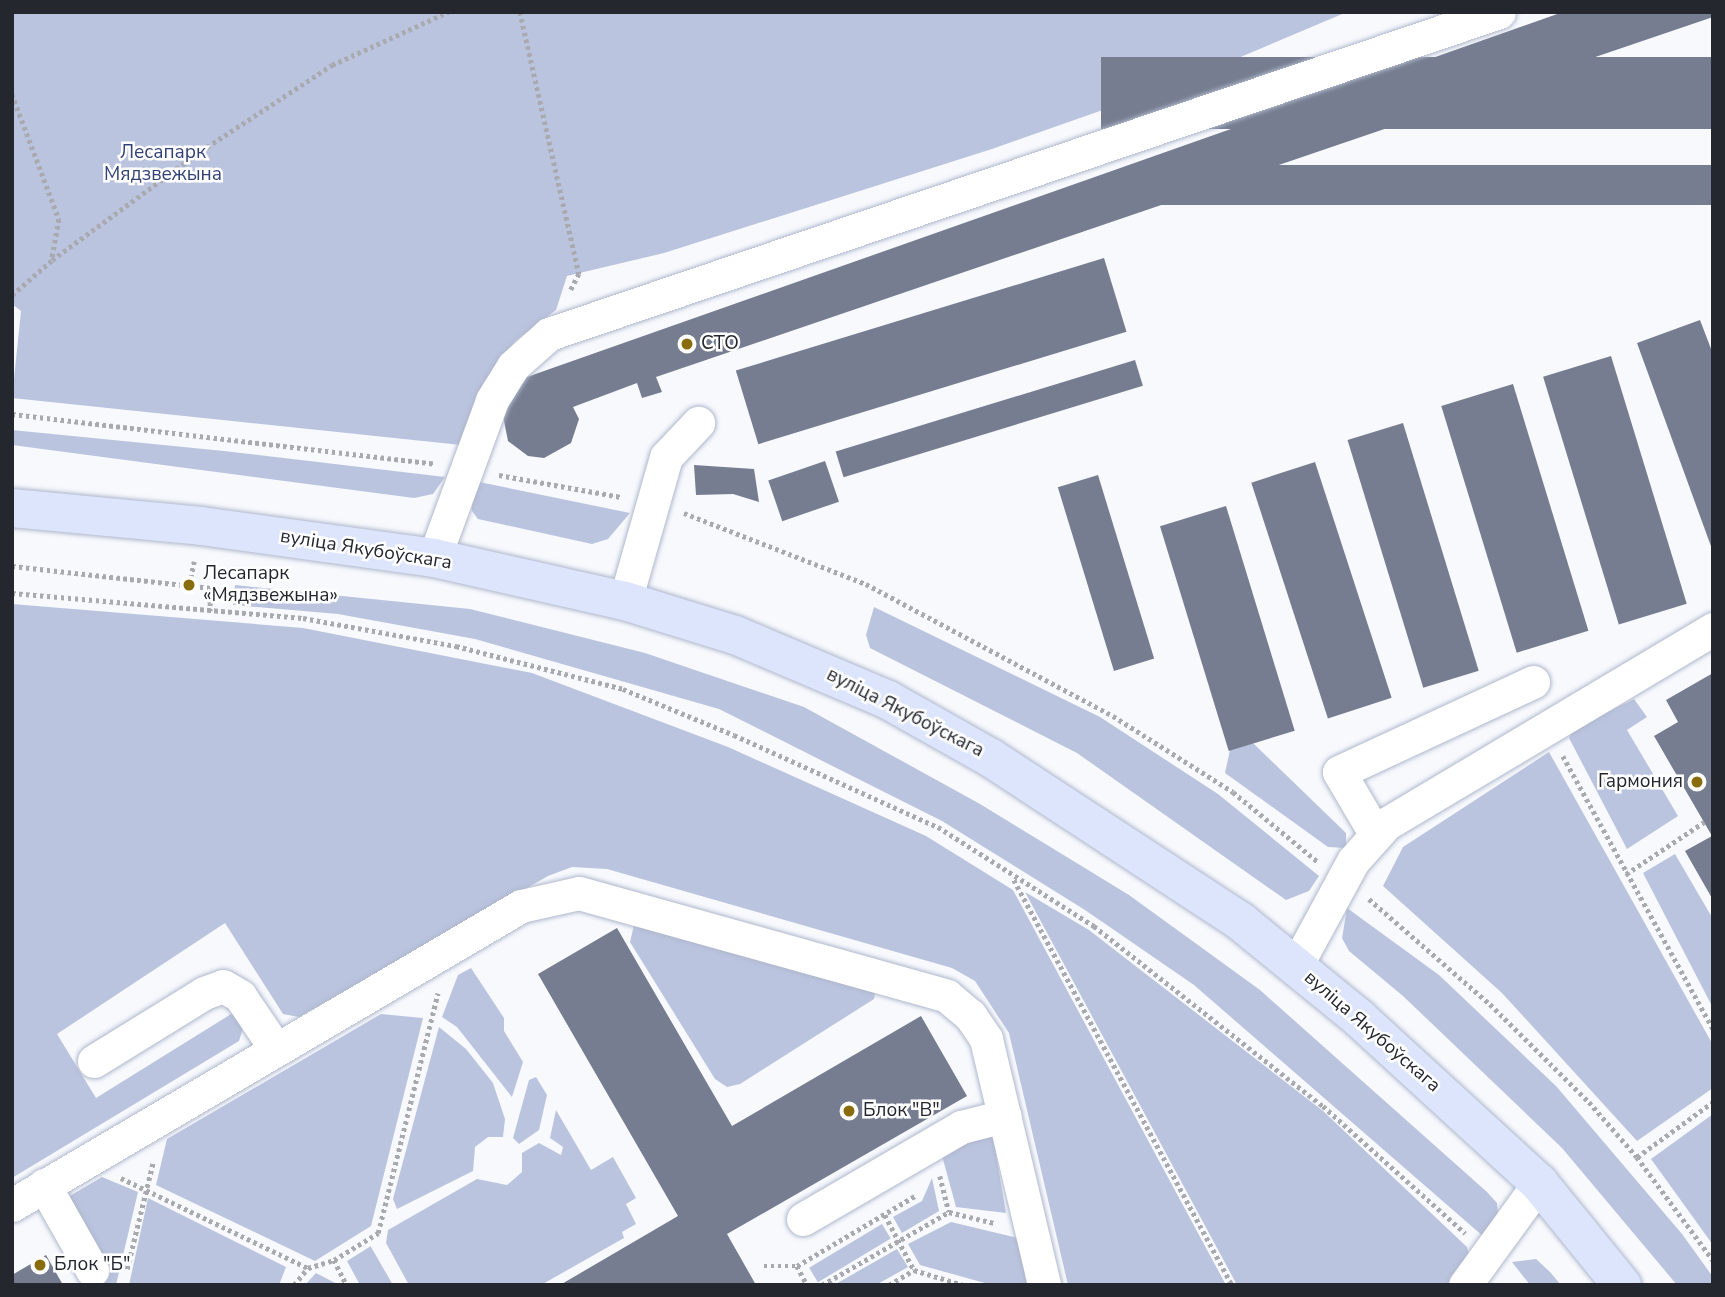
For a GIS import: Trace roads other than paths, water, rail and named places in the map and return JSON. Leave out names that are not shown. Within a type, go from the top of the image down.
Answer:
[{"type":"main road","name":"вуліца Якубоўскага","points":[[12,508],[201,526],[434,558],[625,601],[735,635],[888,700],[992,758],[1108,832],[1240,921],[1296,965],[1539,1183],[1622,1285]]},
{"type":"lane","points":[[434,558],[492,400],[513,366],[549,334],[1499,12]]},
{"type":"lane","points":[[625,601],[666,457],[698,423]]},
{"type":"lane","points":[[1296,965],[1353,861],[1387,824],[1713,629]]},
{"type":"lane","points":[[1376,835],[1339,772],[1533,682]]},
{"type":"lane","points":[[12,1205],[520,906],[579,893],[947,996],[970,1015],[986,1039],[1044,1285]]},
{"type":"lane","points":[[93,1060],[204,993],[223,986],[240,996],[276,1049]]},
{"type":"lane","points":[[803,1219],[961,1127],[1006,1116]]},
{"type":"lane","points":[[1465,1285],[1486,1251],[1539,1183]]},
{"type":"lane","points":[[44,1185],[92,1270]]},
{"type":"place","name":"СТО","points":[[687,344]]},
{"type":"place","name":"Лесапарк «Мядзвежына»","points":[[189,585]]},
{"type":"place","name":"Гармония","points":[[1697,782]]},
{"type":"place","name":"Блок \"В\"","points":[[849,1111]]},
{"type":"place","name":"Блок \"Б\"","points":[[40,1265]]},
{"type":"park label","name":"Лесапарк Мядзвежына","points":[[163,164]]}]
